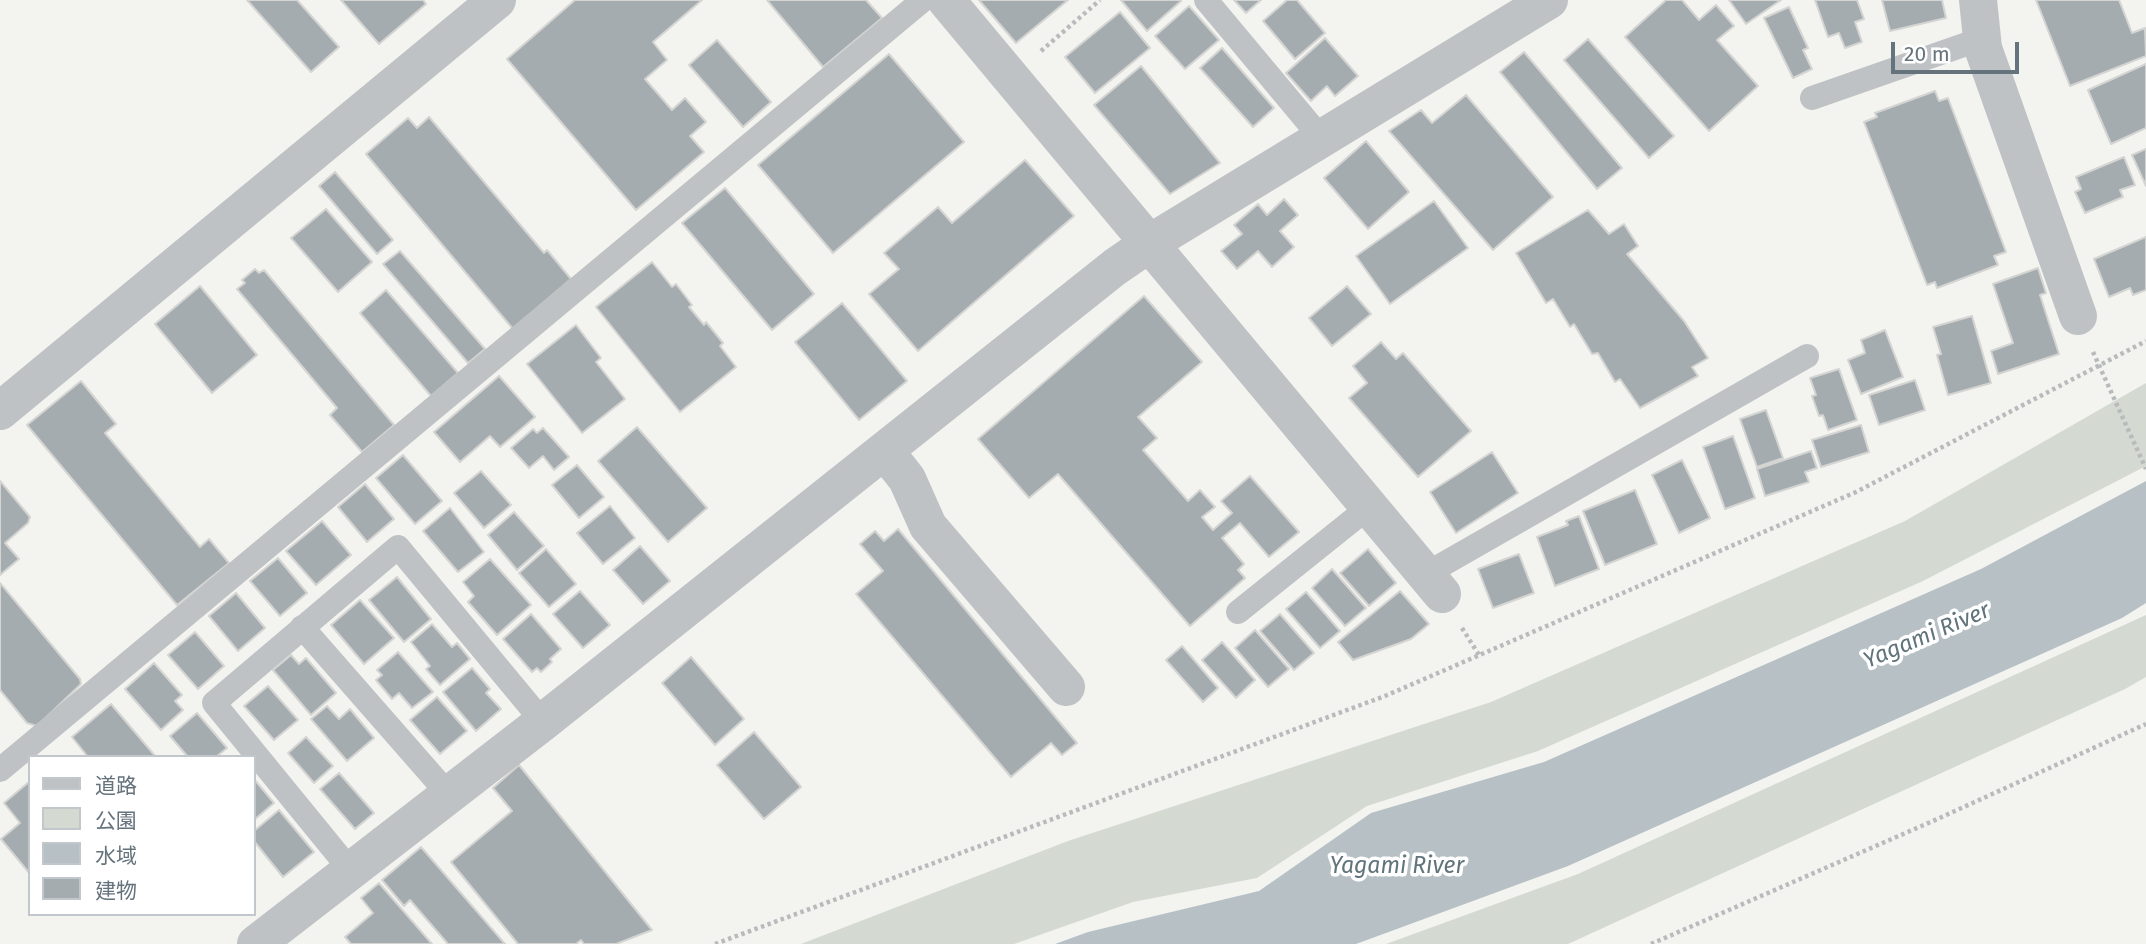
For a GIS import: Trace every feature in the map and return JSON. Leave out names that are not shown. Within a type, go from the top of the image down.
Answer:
[{"type":"street","points":[[0,411],[496,0]]},
{"type":"street","points":[[946,0],[1434,584]]},
{"type":"street","points":[[256,944],[544,722],[1115,267],[1150,243],[1549,0]]},
{"type":"street","points":[[1978,0],[1987,61],[2085,333]]},
{"type":"street","points":[[885,451],[907,479],[928,526],[1066,687]]},
{"type":"lane","points":[[0,770],[923,0]]},
{"type":"lane","points":[[1206,0],[1322,139]]},
{"type":"lane","points":[[1812,98],[1982,39]]},
{"type":"lane","points":[[1434,584],[1807,356]]},
{"type":"lane","points":[[1238,612],[1369,507]]},
{"type":"lane","points":[[352,872],[214,703],[398,547],[544,722]]},
{"type":"lane","points":[[302,627],[450,796]]},
{"type":"path","points":[[1011,77],[1100,0]]},
{"type":"path","points":[[2085,333],[2146,469]]},
{"type":"path","points":[[715,944],[1385,696],[1856,492],[2146,341]]},
{"type":"path","points":[[1651,944],[1933,821],[2146,724]]},
{"type":"green space","points":[[2146,383],[2146,466],[1923,581],[1538,751],[1367,806],[1257,878],[1133,902],[1014,944],[801,944],[1068,841],[1491,702],[1905,521]]},
{"type":"green space","points":[[2146,615],[2146,677],[2125,689],[1568,944],[1386,944],[1578,874]]},
{"type":"water","name":"Yagami River","points":[[2146,481],[2146,603],[2122,618],[1568,866],[1356,944],[1055,944],[1088,932],[1259,891],[1371,813],[1544,762],[1981,569]]},
{"type":"building","points":[[247,0],[297,0],[339,47],[311,72]]},
{"type":"building","points":[[341,0],[423,0],[426,4],[379,44]]},
{"type":"building","points":[[575,0],[702,0],[653,42],[667,60],[645,79],[672,110],[685,98],[706,122],[690,136],[704,152],[636,210],[507,59]]},
{"type":"building","points":[[767,0],[866,0],[882,18],[823,67]]},
{"type":"building","points":[[979,0],[1068,0],[1016,43]]},
{"type":"building","points":[[1121,0],[1181,0],[1181,1],[1147,31]]},
{"type":"building","points":[[1234,0],[1261,0],[1246,13]]},
{"type":"building","points":[[1287,0],[1297,0],[1325,33],[1295,59],[1263,21]]},
{"type":"building","points":[[1666,0],[1682,0],[1699,20],[1716,5],[1734,26],[1717,40],[1758,86],[1709,131],[1625,37]]},
{"type":"building","points":[[1729,0],[1781,0],[1746,24]]},
{"type":"building","points":[[1815,0],[1857,0],[1864,19],[1855,22],[1862,42],[1845,48],[1839,33],[1828,37]]},
{"type":"building","points":[[1882,0],[1942,0],[1946,18],[1890,31]]},
{"type":"building","points":[[2036,0],[2119,0],[2132,33],[2145,28],[2146,56],[2070,86]]},
{"type":"building","points":[[1189,6],[1219,40],[1185,69],[1155,36]]},
{"type":"building","points":[[1789,7],[1808,48],[1803,50],[1812,69],[1793,78],[1764,18]]},
{"type":"building","points":[[1120,12],[1150,48],[1095,93],[1065,57]]},
{"type":"building","points":[[1325,38],[1358,76],[1335,96],[1327,86],[1311,101],[1286,73]]},
{"type":"building","points":[[1588,39],[1674,136],[1649,158],[1564,60]]},
{"type":"building","points":[[717,40],[771,102],[743,127],[689,65]]},
{"type":"building","points":[[1222,48],[1274,108],[1253,127],[1200,68]]},
{"type":"building","points":[[1524,52],[1622,168],[1597,189],[1500,72]]},
{"type":"building","points":[[889,54],[964,142],[833,253],[758,165]]},
{"type":"building","points":[[2146,64],[2146,128],[2111,144],[2088,90]]},
{"type":"building","points":[[1141,66],[1220,163],[1170,194],[1094,105]]},
{"type":"building","points":[[1935,91],[1939,101],[1948,98],[2006,252],[1994,256],[1998,265],[1937,288],[1935,282],[1927,285],[1864,122],[1877,117],[1875,113]]},
{"type":"building","points":[[1466,95],[1553,197],[1493,250],[1389,131],[1421,110],[1432,123]]},
{"type":"building","points":[[429,117],[544,253],[547,250],[571,279],[513,329],[366,154],[408,118],[417,128]]},
{"type":"building","points":[[1366,141],[1409,192],[1368,229],[1324,178]]},
{"type":"building","points":[[2146,149],[2146,186],[2132,155]]},
{"type":"building","points":[[2124,157],[2135,185],[2120,190],[2123,197],[2085,213],[2075,192],[2081,189],[2076,177]]},
{"type":"building","points":[[1025,160],[1074,216],[918,351],[869,294],[899,269],[884,253],[938,207],[952,223]]},
{"type":"building","points":[[335,172],[393,240],[377,254],[319,186]]},
{"type":"building","points":[[725,188],[814,294],[772,330],[682,223]]},
{"type":"building","points":[[1284,199],[1298,215],[1280,231],[1294,247],[1272,267],[1258,251],[1237,269],[1221,251],[1242,234],[1234,225],[1258,204],[1267,215]]},
{"type":"building","points":[[1434,201],[1468,248],[1390,304],[1356,256]]},
{"type":"building","points":[[326,209],[372,262],[338,292],[291,238]]},
{"type":"building","points":[[1588,210],[1609,234],[1624,224],[1638,246],[1627,254],[1684,321],[1708,358],[1692,367],[1698,376],[1640,408],[1620,379],[1615,382],[1598,353],[1592,354],[1574,324],[1570,327],[1553,299],[1546,303],[1516,253]]},
{"type":"building","points":[[2146,237],[2146,290],[2133,295],[2130,288],[2109,297],[2094,259]]},
{"type":"building","points":[[400,251],[485,349],[468,363],[383,264]]},
{"type":"building","points":[[652,262],[672,287],[676,284],[692,305],[689,307],[723,343],[720,346],[736,367],[680,412],[596,307]]},
{"type":"building","points":[[2038,268],[2046,293],[2040,295],[2059,354],[1998,374],[1991,351],[2013,343],[1993,284]]},
{"type":"building","points":[[255,269],[259,273],[264,270],[394,425],[362,452],[330,415],[337,408],[237,289],[245,283],[242,280]]},
{"type":"building","points":[[200,286],[257,355],[212,393],[155,324]]},
{"type":"building","points":[[1347,286],[1371,314],[1332,346],[1309,318]]},
{"type":"building","points":[[386,290],[458,373],[431,396],[360,313]]},
{"type":"building","points":[[1144,296],[1202,362],[1138,417],[1157,438],[1143,450],[1188,501],[1200,490],[1215,507],[1202,517],[1213,530],[1232,513],[1221,501],[1250,476],[1299,532],[1269,557],[1240,523],[1222,538],[1244,564],[1238,570],[1245,578],[1190,626],[1058,474],[1029,498],[978,439]]},
{"type":"building","points":[[842,303],[907,381],[859,420],[795,342]]},
{"type":"building","points":[[1972,316],[1991,383],[1948,395],[1937,355],[1941,354],[1933,327]]},
{"type":"building","points":[[576,325],[601,358],[596,362],[625,399],[582,433],[527,364]]},
{"type":"building","points":[[1885,330],[1903,377],[1861,394],[1848,360],[1865,353],[1861,340]]},
{"type":"building","points":[[1381,342],[1396,359],[1403,353],[1471,431],[1418,477],[1349,398],[1367,383],[1353,366]]},
{"type":"building","points":[[1839,369],[1857,420],[1828,430],[1823,415],[1819,416],[1812,396],[1816,395],[1810,378]]},
{"type":"building","points":[[499,376],[535,417],[500,447],[490,436],[460,462],[434,432]]},
{"type":"building","points":[[1915,380],[1925,410],[1879,425],[1869,395]]},
{"type":"building","points":[[81,381],[116,424],[105,433],[200,547],[209,539],[229,563],[177,605],[27,425]]},
{"type":"building","points":[[1766,410],[1783,458],[1757,467],[1740,419]]},
{"type":"building","points":[[1861,425],[1869,452],[1821,467],[1812,440]]},
{"type":"building","points":[[637,427],[707,508],[668,542],[598,461]]},
{"type":"building","points":[[543,428],[569,457],[554,470],[543,456],[529,468],[511,448],[533,429],[537,433]]},
{"type":"building","points":[[1733,436],[1755,498],[1725,509],[1703,447]]},
{"type":"building","points":[[1811,451],[1817,468],[1805,472],[1809,482],[1765,496],[1757,469]]},
{"type":"building","points":[[1492,452],[1518,493],[1456,533],[1430,492]]},
{"type":"building","points":[[403,455],[442,501],[415,524],[376,478]]},
{"type":"building","points":[[1682,460],[1710,518],[1679,533],[1652,475]]},
{"type":"building","points":[[577,465],[604,497],[579,518],[552,485]]},
{"type":"building","points":[[481,471],[511,505],[484,528],[454,493]]},
{"type":"building","points":[[0,481],[30,517],[28,523],[5,543],[19,559],[0,575]]},
{"type":"building","points":[[365,484],[394,519],[367,542],[338,507]]},
{"type":"building","points":[[1635,490],[1657,544],[1605,565],[1583,511]]},
{"type":"building","points":[[610,506],[635,538],[603,564],[577,533]]},
{"type":"building","points":[[450,508],[484,552],[458,572],[423,531]]},
{"type":"building","points":[[514,512],[544,546],[517,570],[488,535]]},
{"type":"building","points":[[1579,516],[1599,569],[1555,586],[1537,537],[1568,525],[1566,521]]},
{"type":"building","points":[[322,521],[351,555],[316,585],[286,551]]},
{"type":"building","points":[[898,529],[1077,743],[1062,755],[1051,743],[1011,777],[856,594],[883,571],[860,544],[875,531],[884,541]]},
{"type":"building","points":[[640,546],[670,581],[643,604],[613,570]]},
{"type":"building","points":[[546,549],[576,584],[549,607],[519,573]]},
{"type":"building","points":[[1368,549],[1396,583],[1369,606],[1340,573]]},
{"type":"building","points":[[1519,554],[1534,593],[1493,608],[1478,569]]},
{"type":"building","points":[[278,558],[307,593],[280,616],[250,581]]},
{"type":"building","points":[[490,559],[531,605],[497,635],[468,602],[474,596],[463,582]]},
{"type":"building","points":[[1332,569],[1366,608],[1345,626],[1312,588]]},
{"type":"building","points":[[397,577],[431,619],[404,642],[369,600]]},
{"type":"building","points":[[0,583],[80,679],[81,684],[37,726],[27,723],[0,690]]},
{"type":"building","points":[[580,591],[610,625],[583,648],[553,614]]},
{"type":"building","points":[[1400,591],[1429,624],[1411,639],[1353,660],[1338,642]]},
{"type":"building","points":[[1306,592],[1340,631],[1320,648],[1286,609]]},
{"type":"building","points":[[236,593],[265,628],[238,651],[209,616]]},
{"type":"building","points":[[360,600],[394,638],[364,664],[331,625]]},
{"type":"building","points":[[531,614],[561,649],[541,672],[537,668],[532,672],[503,639]]},
{"type":"building","points":[[1280,614],[1314,653],[1294,670],[1260,631]]},
{"type":"building","points":[[432,624],[452,647],[457,643],[470,659],[440,685],[426,669],[430,666],[411,642]]},
{"type":"building","points":[[1255,630],[1289,669],[1268,687],[1235,648]]},
{"type":"building","points":[[195,632],[224,666],[198,689],[168,655]]},
{"type":"building","points":[[1222,642],[1255,680],[1236,698],[1202,660]]},
{"type":"building","points":[[1182,646],[1218,688],[1203,702],[1166,660]]},
{"type":"building","points":[[398,652],[433,692],[412,708],[399,693],[392,699],[376,680],[382,675],[377,670]]},
{"type":"building","points":[[291,655],[299,664],[306,658],[336,693],[311,715],[273,670]]},
{"type":"building","points":[[691,657],[744,719],[715,745],[662,683]]},
{"type":"building","points":[[154,663],[182,695],[175,701],[183,710],[161,730],[125,689]]},
{"type":"building","points":[[472,668],[490,689],[486,693],[501,709],[476,731],[443,692]]},
{"type":"building","points":[[268,686],[298,720],[274,740],[244,706]]},
{"type":"building","points":[[437,697],[467,731],[440,754],[410,720]]},
{"type":"building","points":[[111,704],[154,755],[86,755],[72,737]]},
{"type":"building","points":[[327,706],[339,719],[350,709],[374,738],[347,761],[311,719]]},
{"type":"building","points":[[197,713],[227,748],[218,755],[186,755],[170,736]]},
{"type":"building","points":[[754,732],[801,787],[764,819],[717,765]]},
{"type":"building","points":[[306,737],[333,766],[314,783],[288,753]]},
{"type":"building","points":[[519,765],[652,930],[616,944],[584,944],[581,940],[576,944],[518,944],[451,862],[512,811],[493,788]]},
{"type":"building","points":[[339,773],[374,813],[355,829],[320,789]]},
{"type":"building","points":[[256,781],[274,803],[256,818]]},
{"type":"building","points":[[28,783],[28,872],[1,839],[20,823],[4,803]]},
{"type":"building","points":[[279,810],[314,852],[283,877],[256,843],[256,829]]},
{"type":"building","points":[[421,847],[505,944],[448,944],[410,900],[404,906],[382,880]]},
{"type":"building","points":[[379,883],[432,944],[351,944],[345,937],[373,913],[361,898]]}]
